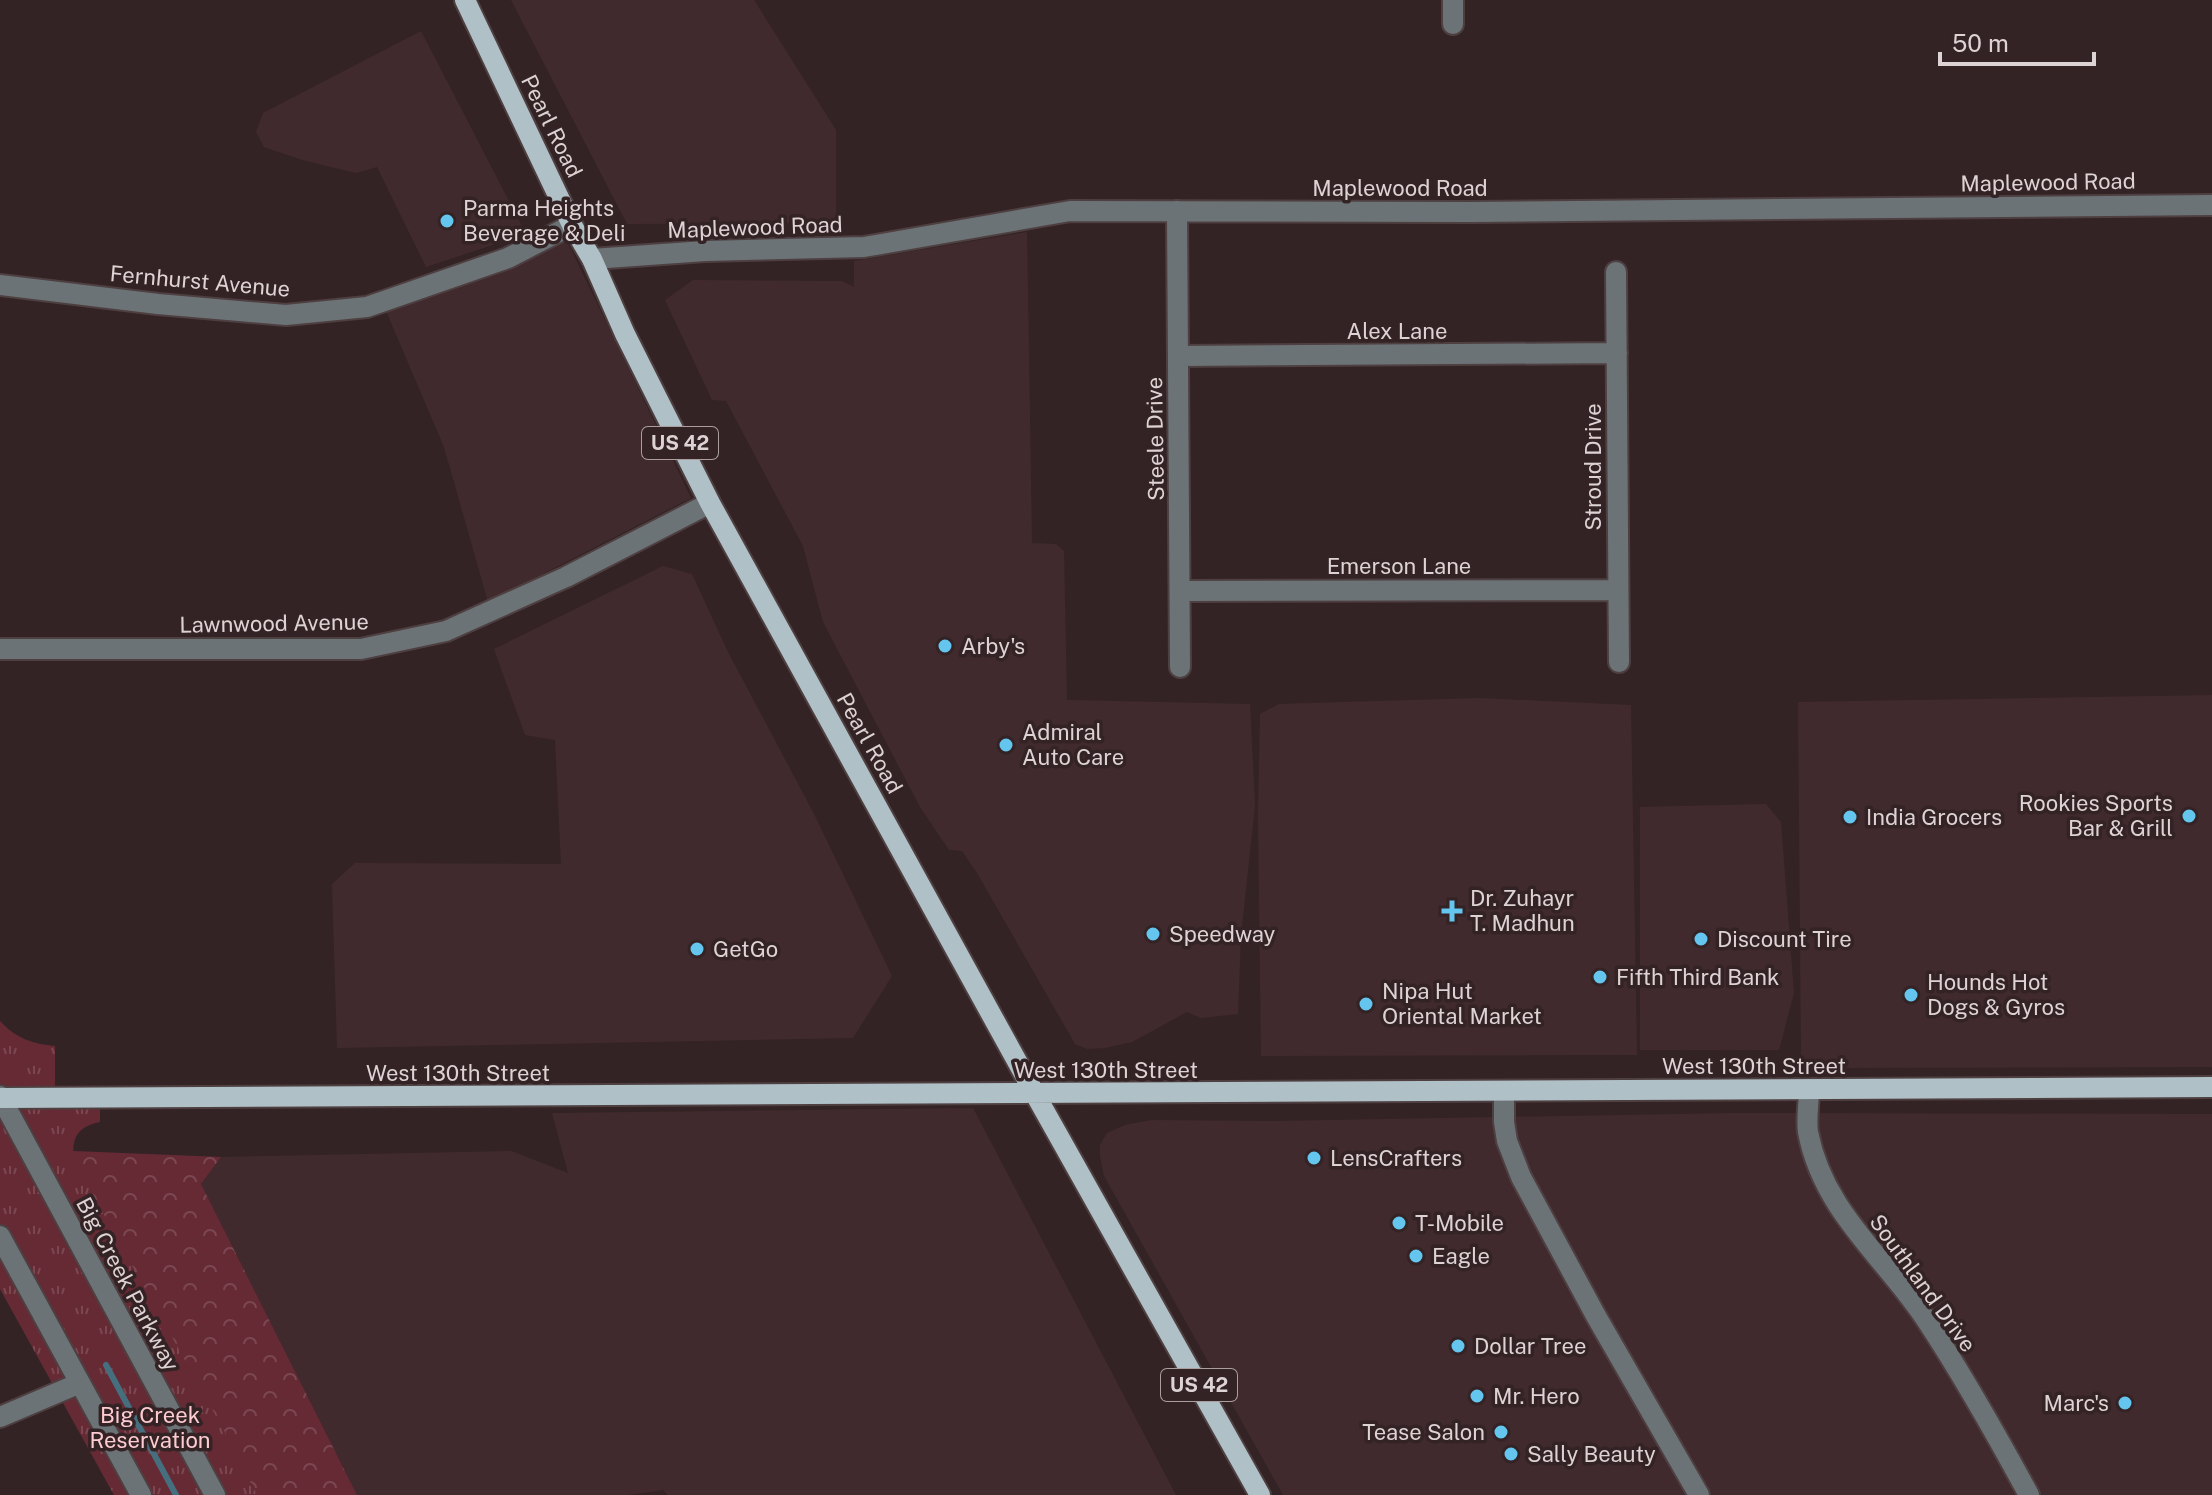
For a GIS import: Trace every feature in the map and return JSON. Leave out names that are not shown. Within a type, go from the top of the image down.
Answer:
[{"type":"main road","name":"Pearl Road","points":[[465,0],[572,225],[592,259],[625,334],[710,503],[1260,1495]]},
{"type":"main road","name":"West 130th Street","points":[[0,1098],[2212,1087]]},
{"type":"street","points":[[1453,0],[1453,24]]},
{"type":"street","name":"Maplewood Road","points":[[592,259],[705,251],[864,247],[1070,211],[1470,212],[2212,205]]},
{"type":"street","name":"Steele Drive","points":[[1177,211],[1180,667]]},
{"type":"street","name":"Fernhurst Avenue","points":[[0,285],[158,304],[286,315],[367,307],[508,258],[572,225]]},
{"type":"street","name":"Stroud Drive","points":[[1616,272],[1619,662]]},
{"type":"street","name":"Alex Lane","points":[[1178,356],[1617,353]]},
{"type":"street","name":"Lawnwood Avenue","points":[[0,649],[361,649],[446,631],[566,577],[710,503]]},
{"type":"street","name":"Emerson Lane","points":[[1181,591],[1618,590]]},
{"type":"street","name":"Southland Drive","points":[[1809,1089],[1807,1129],[1817,1163],[1830,1191],[1860,1239],[1925,1318],[2029,1495]]},
{"type":"street","points":[[1504,1092],[1507,1141],[1521,1177],[1596,1316],[1699,1495]]},
{"type":"street","name":"Big Creek Parkway","points":[[0,1098],[215,1495]]},
{"type":"street","points":[[0,1236],[141,1495]]},
{"type":"street","points":[[0,1417],[80,1383]]},
{"type":"shaded area","points":[[511,0],[754,0],[836,130],[836,223],[627,224]]},
{"type":"shaded area","points":[[421,31],[526,234],[426,267],[377,167],[356,173],[306,161],[264,147],[256,132],[263,113]]},
{"type":"shaded area","points":[[1027,232],[1032,543],[1056,544],[1064,551],[1067,700],[1250,704],[1255,805],[1241,936],[1238,1014],[1201,1018],[1187,1012],[1132,1042],[1105,1048],[1087,1049],[1075,1044],[977,873],[962,851],[949,850],[920,807],[823,622],[803,546],[726,401],[712,400],[665,300],[693,280],[842,281],[854,287],[854,261]]},
{"type":"shaded area","points":[[567,241],[691,498],[488,602],[444,447],[386,311],[504,272]]},
{"type":"shaded area","points":[[663,566],[692,574],[728,652],[814,814],[892,976],[853,1038],[337,1048],[332,884],[355,863],[561,864],[555,740],[525,735],[494,649]]},
{"type":"shaded area","points":[[2212,695],[2212,1067],[1795,1068],[1801,1056],[1798,702]]},
{"type":"shaded area","points":[[1478,698],[1631,705],[1637,1055],[1261,1056],[1260,714],[1279,704]]},
{"type":"shaded area","points":[[1766,804],[1781,822],[1794,993],[1779,1050],[1640,1050],[1640,807]]},
{"type":"shaded area","points":[[973,1108],[1176,1495],[668,1495],[663,1490],[628,1495],[357,1495],[201,1184],[221,1157],[511,1151],[568,1173],[552,1113]]},
{"type":"shaded area","points":[[1733,1113],[2212,1114],[2212,1495],[1283,1495],[1104,1176],[1100,1156],[1100,1145],[1107,1133],[1125,1125],[1151,1120],[1273,1121]]},
{"type":"green space","name":"Big Creek Reservation","points":[[0,1021],[25,1039],[55,1046],[55,1093],[100,1093],[100,1122],[86,1127],[77,1135],[74,1161],[257,1495],[114,1495],[0,1289]]},
{"type":"green space","points":[[49,1150],[221,1157],[201,1184],[357,1495],[233,1495]]},
{"type":"waterway","points":[[106,1365],[176,1495]]},
{"type":"place","name":"Parma Heights Beverage & Deli","points":[[447,221]]},
{"type":"place","name":"Arby's","points":[[945,646]]},
{"type":"place","name":"Admiral Auto Care","points":[[1006,745]]},
{"type":"place","name":"Rookies Sports Bar & Grill","points":[[2189,816]]},
{"type":"place","name":"India Grocers","points":[[1850,817]]},
{"type":"place","name":"Dr. Zuhayr T. Madhun","points":[[1452,911]]},
{"type":"place","name":"Speedway","points":[[1153,934]]},
{"type":"place","name":"Discount Tire","points":[[1701,939]]},
{"type":"place","name":"GetGo","points":[[697,949]]},
{"type":"place","name":"Fifth Third Bank","points":[[1600,977]]},
{"type":"place","name":"Hounds Hot Dogs & Gyros","points":[[1911,995]]},
{"type":"place","name":"Nipa Hut Oriental Market","points":[[1366,1004]]},
{"type":"place","name":"LensCrafters","points":[[1314,1158]]},
{"type":"place","name":"T-Mobile","points":[[1399,1223]]},
{"type":"place","name":"Eagle","points":[[1416,1256]]},
{"type":"place","name":"Dollar Tree","points":[[1458,1346]]},
{"type":"place","name":"Mr. Hero","points":[[1477,1396]]},
{"type":"place","name":"Marc's","points":[[2125,1403]]},
{"type":"place","name":"Tease Salon","points":[[1501,1432]]},
{"type":"place","name":"Sally Beauty","points":[[1511,1454]]}]
